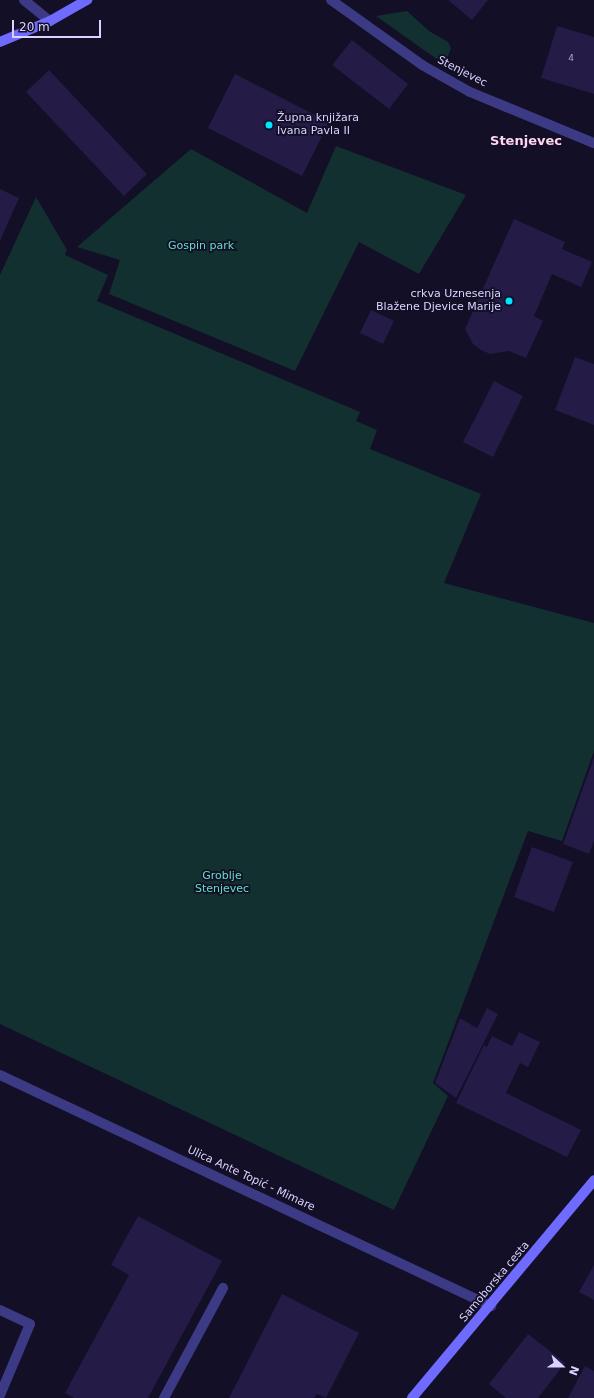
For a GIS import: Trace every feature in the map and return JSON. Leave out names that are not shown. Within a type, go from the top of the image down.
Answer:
[{"type":"street","points":[[24,0],[50,21]]},
{"type":"street","points":[[0,42],[50,21],[87,0]]},
{"type":"street","name":"Stenjevec","points":[[331,0],[422,65],[470,92],[594,143]]},
{"type":"street","name":"Ulica Ante Topić - Mimare","points":[[0,1075],[491,1306]]},
{"type":"street","name":"Samoborska cesta","points":[[412,1398],[491,1306],[594,1180]]},
{"type":"street","points":[[164,1398],[223,1288]]},
{"type":"street","points":[[0,1310],[30,1324],[0,1395]]},
{"type":"green space","points":[[407,11],[429,31],[448,42],[451,48],[445,65],[376,16]]},
{"type":"green space","name":"Gospin park","points":[[336,146],[466,195],[419,274],[359,242],[295,371],[109,294],[120,260],[77,247],[191,149],[307,213]]},
{"type":"green space","name":"Groblje Stenjevec","points":[[36,197],[67,250],[65,255],[108,275],[97,301],[360,412],[356,421],[377,430],[370,449],[481,494],[444,583],[594,623],[594,751],[562,841],[528,831],[433,1083],[448,1096],[394,1210],[0,1024],[0,275]]},
{"type":"building","points":[[448,0],[488,0],[472,20]]},
{"type":"building","points":[[557,26],[594,37],[594,94],[541,78]]},
{"type":"building","points":[[352,40],[408,84],[389,109],[332,65]]},
{"type":"building","points":[[49,70],[147,174],[124,196],[26,92]]},
{"type":"building","name":"Župna knjižara Ivana Pavla II","points":[[235,74],[329,122],[302,176],[208,128]]},
{"type":"building","points":[[0,189],[19,198],[0,241]]},
{"type":"building","name":"crkva Uznesenja Blažene Djevice Marije","points":[[514,219],[565,242],[562,249],[592,262],[581,287],[552,274],[534,316],[543,321],[526,358],[509,351],[490,354],[481,350],[473,344],[465,329]]},
{"type":"building","points":[[371,310],[394,321],[383,344],[360,333]]},
{"type":"building","points":[[575,357],[594,364],[594,425],[555,410]]},
{"type":"building","points":[[494,381],[523,396],[493,457],[463,442]]},
{"type":"building","points":[[594,757],[594,841],[589,854],[563,844]]},
{"type":"building","points":[[532,847],[573,862],[554,912],[514,897]]},
{"type":"building","points":[[487,1008],[498,1014],[456,1098],[435,1083],[460,1018],[477,1028]]},
{"type":"building","points":[[519,1032],[540,1042],[528,1067],[520,1063],[506,1093],[581,1130],[567,1157],[456,1103],[484,1045],[487,1047],[492,1036],[512,1046]]},
{"type":"building","points":[[138,1216],[222,1261],[148,1398],[74,1398],[65,1393],[129,1275],[111,1265]]},
{"type":"building","points":[[594,1265],[594,1300],[579,1292]]},
{"type":"building","points":[[282,1294],[359,1333],[326,1398],[317,1394],[314,1398],[229,1398]]},
{"type":"building","points":[[528,1334],[565,1363],[538,1398],[506,1398],[489,1384]]},
{"type":"building","points":[[585,1366],[594,1371],[594,1398],[568,1398]]},
{"type":"place","name":"Župna knjižara Ivana Pavla II","points":[[269,125]]},
{"type":"place","name":"crkva Uznesenja Blažene Djevice Marije","points":[[509,301]]},
{"type":"district","name":"Stenjevec","points":[[526,141]]}]
